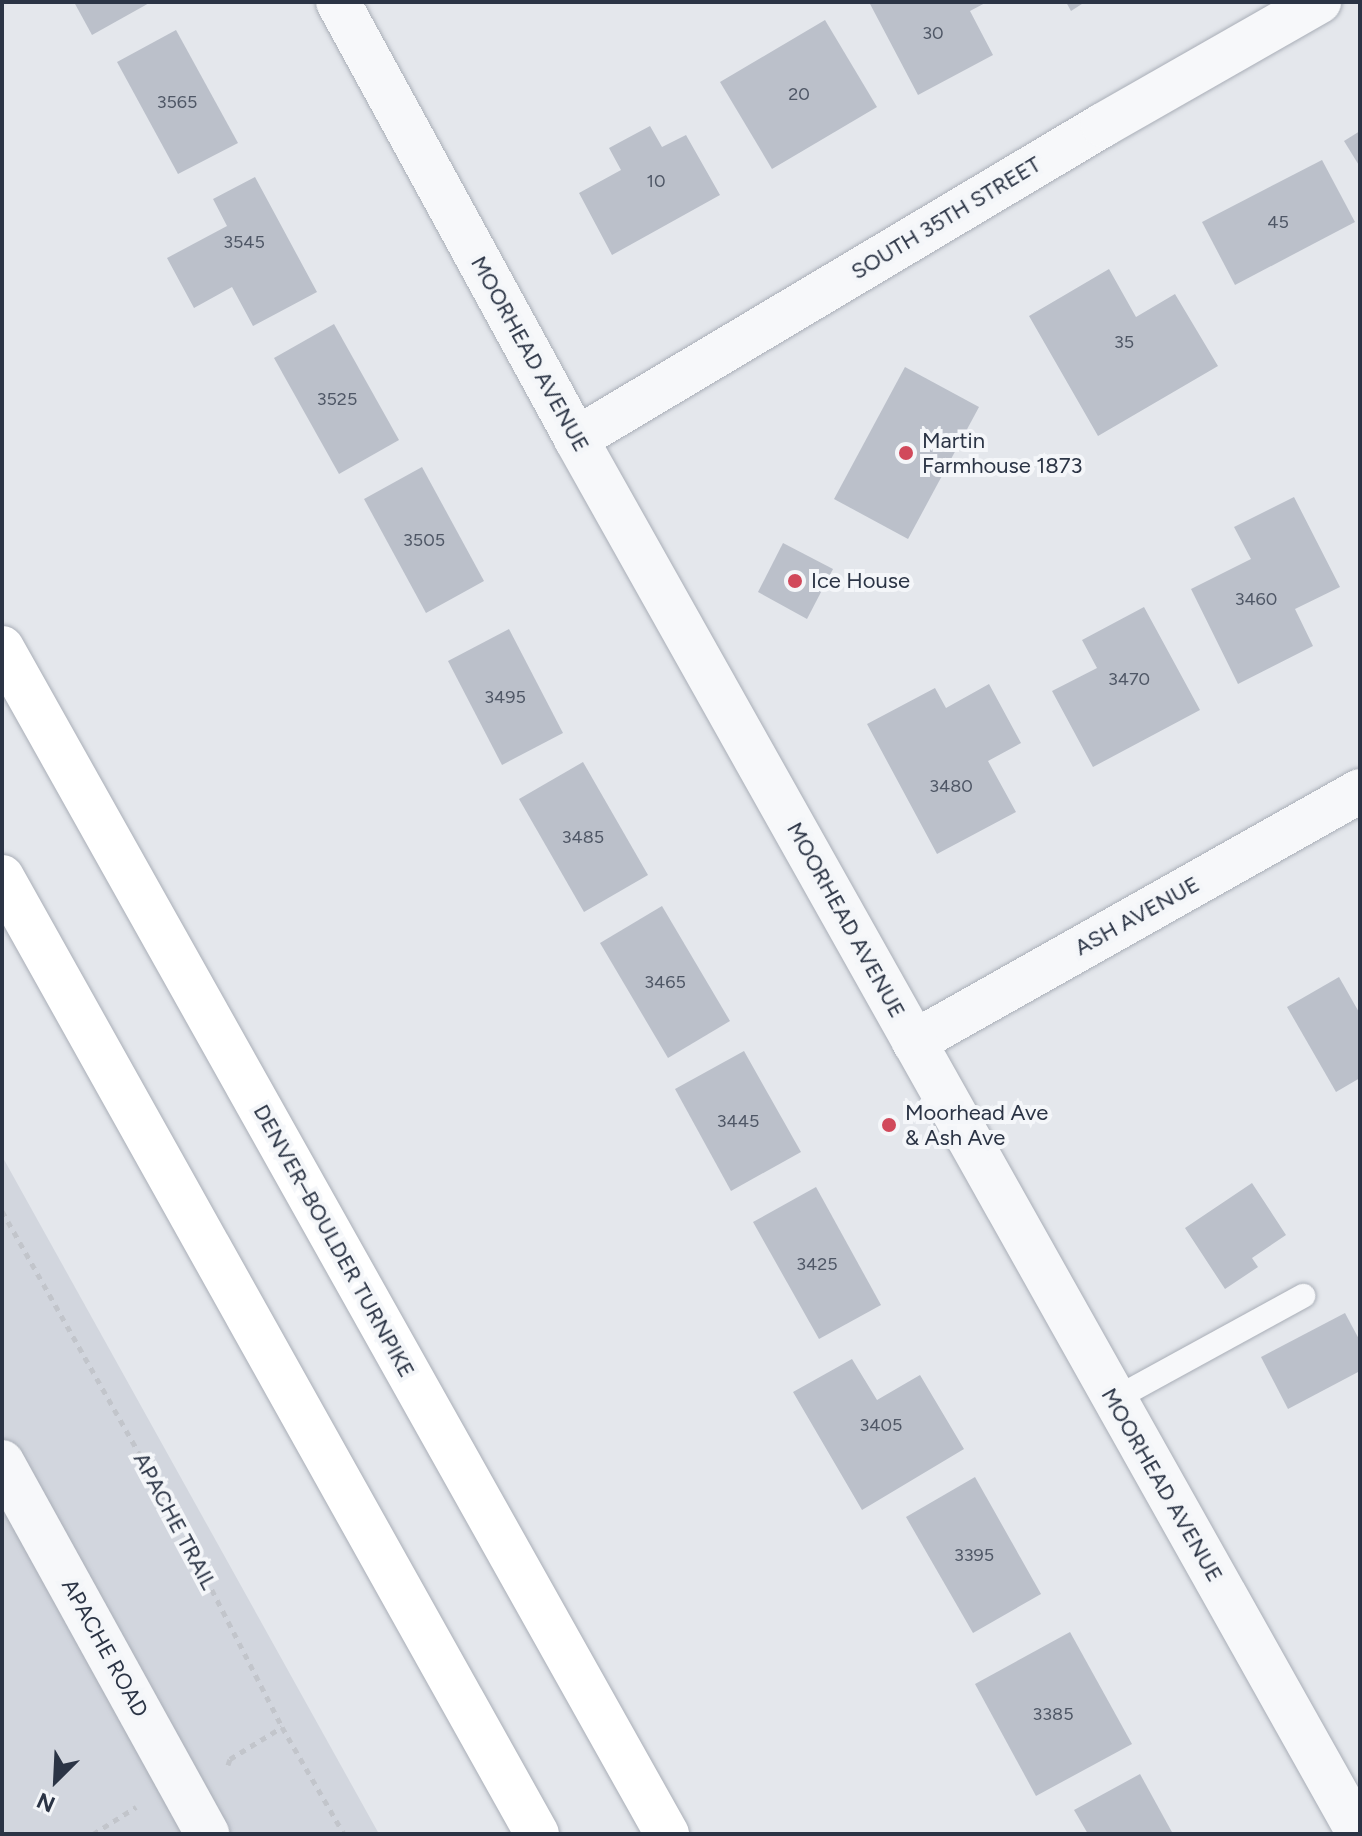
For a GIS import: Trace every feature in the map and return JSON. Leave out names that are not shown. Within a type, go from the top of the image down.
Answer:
[{"type":"highway","name":"DENVER–BOULDER TURNPIKE","points":[[2,648],[667,1834]]},
{"type":"highway","points":[[2,877],[537,1834]]},
{"type":"street","name":"MOORHEAD AVENUE","points":[[338,2],[576,439],[1359,1834]]},
{"type":"street","name":"SOUTH 35TH STREET","points":[[576,439],[1103,125],[1319,2]]},
{"type":"street","name":"ASH AVENUE","points":[[914,1042],[1360,791]]},
{"type":"street","name":"APACHE ROAD","points":[[2,1462],[207,1834]]},
{"type":"lane","points":[[1113,1400],[1303,1296]]},
{"type":"path","name":"APACHE TRAIL","points":[[2,1211],[168,1504],[282,1727],[344,1834]]},
{"type":"shaded area","points":[[2,1156],[379,1834],[2,1834]]},
{"type":"building","points":[[74,2],[151,2],[92,35]]},
{"type":"building","points":[[869,2],[987,2],[970,11],[993,55],[918,95]]},
{"type":"building","points":[[1066,2],[1085,2],[1071,11]]},
{"type":"building","points":[[825,20],[877,107],[772,169],[720,82]]},
{"type":"building","points":[[176,30],[238,143],[178,174],[117,62]]},
{"type":"building","points":[[650,126],[662,147],[686,135],[720,195],[612,255],[579,193],[621,170],[609,148]]},
{"type":"building","points":[[1360,131],[1360,167],[1344,141]]},
{"type":"building","points":[[1322,160],[1355,222],[1235,285],[1202,222]]},
{"type":"building","points":[[255,177],[317,292],[253,326],[232,287],[194,308],[167,258],[227,226],[213,199]]},
{"type":"building","points":[[1109,269],[1136,317],[1175,294],[1218,366],[1098,436],[1029,316]]},
{"type":"building","points":[[334,324],[399,440],[339,474],[274,358]]},
{"type":"building","name":"Martin Farmhouse 1873","points":[[905,367],[979,407],[908,539],[834,499]]},
{"type":"building","points":[[422,467],[484,581],[426,613],[364,499]]},
{"type":"building","points":[[1294,497],[1340,587],[1295,609],[1313,646],[1238,684],[1191,589],[1251,559],[1234,527]]},
{"type":"building","name":"Ice House","points":[[783,543],[833,569],[807,619],[758,592]]},
{"type":"building","points":[[1144,607],[1200,710],[1093,767],[1052,691],[1097,668],[1082,640]]},
{"type":"building","points":[[509,629],[563,733],[502,765],[448,661]]},
{"type":"building","points":[[989,684],[1021,743],[988,761],[1016,812],[937,854],[867,724],[935,688],[946,708]]},
{"type":"building","points":[[583,762],[648,875],[584,912],[519,799]]},
{"type":"building","points":[[662,906],[730,1021],[668,1058],[600,943]]},
{"type":"building","points":[[1339,977],[1360,1014],[1360,1078],[1336,1092],[1287,1007]]},
{"type":"building","points":[[744,1051],[801,1152],[731,1191],[675,1089]]},
{"type":"building","points":[[1252,1183],[1286,1235],[1252,1258],[1258,1267],[1225,1289],[1185,1228]]},
{"type":"building","points":[[816,1187],[881,1305],[819,1339],[753,1222]]},
{"type":"building","points":[[1345,1313],[1360,1341],[1360,1371],[1288,1409],[1261,1357]]},
{"type":"building","points":[[852,1359],[877,1400],[920,1375],[964,1449],[862,1510],[793,1392]]},
{"type":"building","points":[[975,1477],[1041,1594],[973,1633],[906,1517]]},
{"type":"building","points":[[1070,1632],[1132,1744],[1036,1796],[975,1684]]},
{"type":"building","points":[[1140,1774],[1173,1834],[1088,1834],[1074,1810]]},
{"type":"place","name":"Martin Farmhouse 1873","points":[[906,453]]},
{"type":"place","name":"Ice House","points":[[795,581]]},
{"type":"place","name":"Moorhead Ave & Ash Ave","points":[[889,1125]]}]
